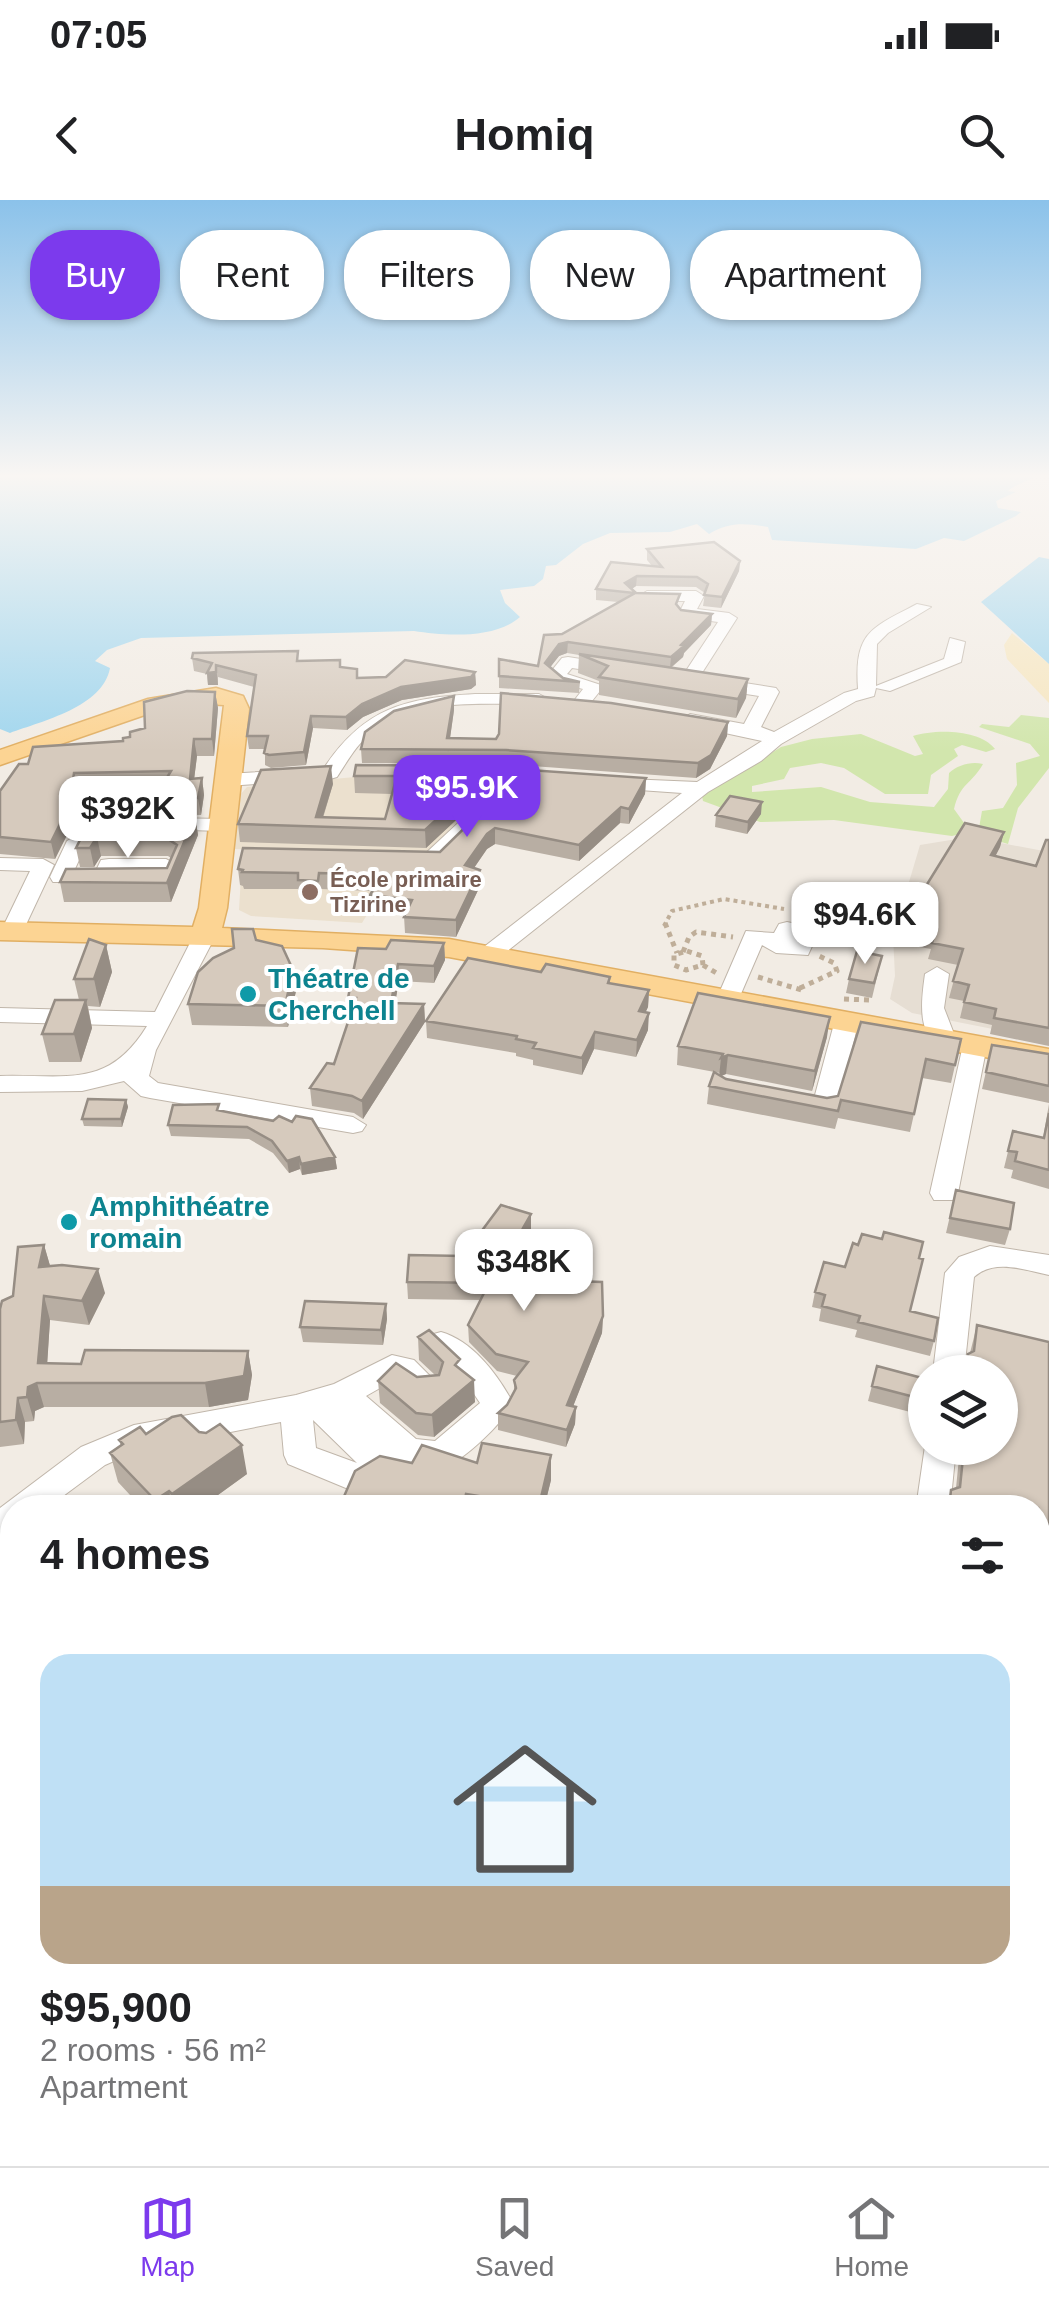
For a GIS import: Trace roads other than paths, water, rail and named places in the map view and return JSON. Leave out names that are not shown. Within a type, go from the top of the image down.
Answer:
[{"type":"main road","points":[[0,758],[166,701],[195,694],[220,694],[235,701],[238,708],[222,826],[229,853],[205,935]]},
{"type":"main road","points":[[6,931],[387,943],[488,955],[734,987],[847,1020],[1049,1059]]},
{"type":"street","points":[[688,613],[701,587],[695,571]]},
{"type":"street","points":[[636,595],[696,596]]},
{"type":"street","points":[[873,689],[863,651],[870,638],[923,608]]},
{"type":"street","points":[[663,610],[729,618],[680,679],[770,692],[750,730]]},
{"type":"street","points":[[488,955],[701,788],[850,697],[952,662],[956,642]]},
{"type":"street","points":[[227,780],[340,773],[372,723],[413,709],[486,700],[591,704],[595,686],[560,678],[558,674],[568,662],[637,672]]},
{"type":"street","points":[[676,718],[750,730],[774,740]]},
{"type":"street","points":[[428,774],[506,774],[701,788]]},
{"type":"street","points":[[393,858],[432,859],[480,812],[506,774]]},
{"type":"street","points":[[85,798],[127,796],[96,824],[222,826]]},
{"type":"street","points":[[6,931],[46,874],[86,841],[122,842]]},
{"type":"street","points":[[0,867],[104,878]]},
{"type":"street","points":[[150,1090],[135,1078],[205,935]]},
{"type":"street","points":[[734,987],[754,936],[778,940]]},
{"type":"street","points":[[937,974],[932,1008],[944,1039]]},
{"type":"street","points":[[0,1004],[36,1004],[31,1016]]},
{"type":"street","points":[[0,1015],[161,1019]]},
{"type":"street","points":[[775,1096],[825,1105],[847,1020]]},
{"type":"street","points":[[944,1193],[976,1045]]},
{"type":"street","points":[[0,1084],[93,1081],[116,1076],[146,1052]]},
{"type":"street","points":[[93,1081],[352,1125]]},
{"type":"street","points":[[950,1355],[960,1273],[967,1264],[995,1256],[1049,1266]]},
{"type":"street","points":[[318,1401],[300,1455],[358,1480],[391,1456],[441,1454],[496,1406],[492,1392],[475,1371],[441,1343]]},
{"type":"street","points":[[40,1495],[93,1456],[120,1443],[183,1426],[318,1401],[392,1367],[403,1368],[426,1388]]},
{"type":"street","points":[[318,1401],[391,1456]]},
{"type":"street","points":[[935,1495],[938,1465]]},
{"type":"water","points":[[0,569],[545,569],[543,579],[534,586],[500,590],[505,603],[520,617],[484,632],[141,638],[107,650],[95,661],[110,668],[105,681],[84,703],[10,733],[0,729]]},
{"type":"water","points":[[1024,569],[1049,569],[1049,664],[981,602]]},
{"type":"place","name":"École primaire Tizirine","points":[[310,892]]},
{"type":"place","name":"Théatre de Cherchell","points":[[248,994]]},
{"type":"place","name":"Amphithéatre romain","points":[[69,1222]]}]
